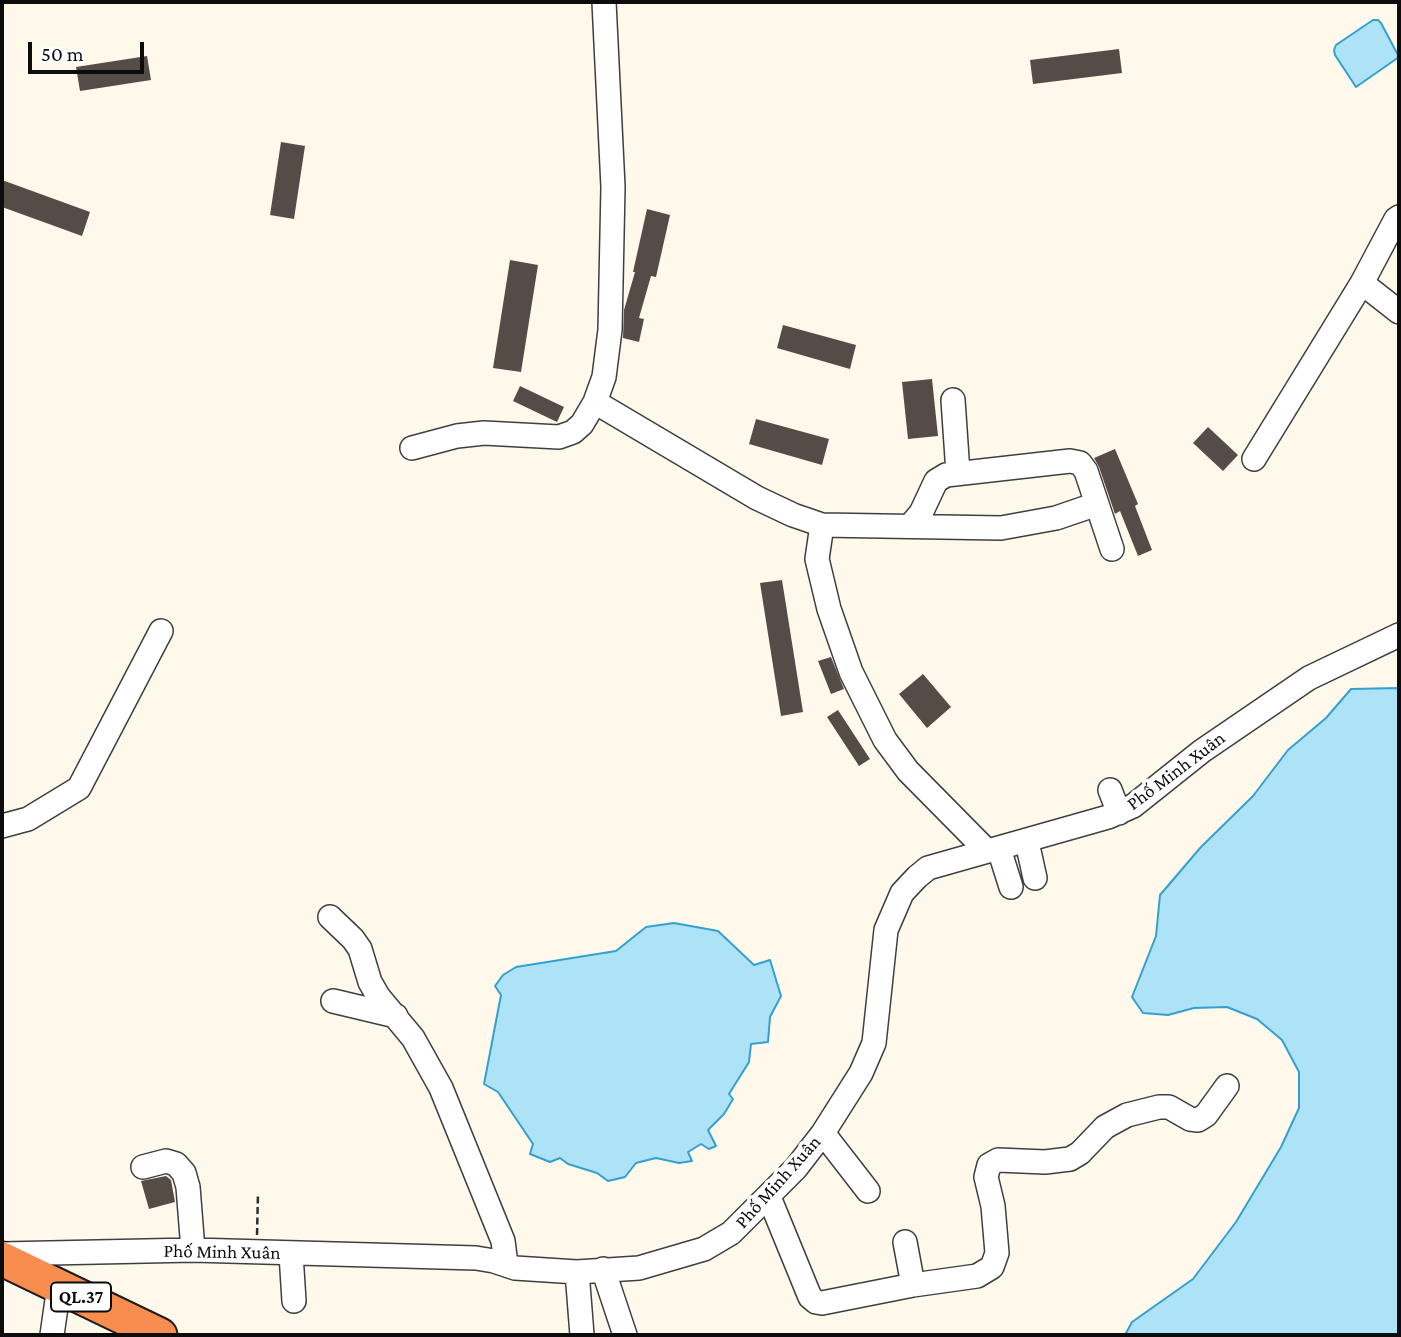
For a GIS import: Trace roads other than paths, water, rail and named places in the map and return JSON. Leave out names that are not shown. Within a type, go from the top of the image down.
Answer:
[{"type":"highway","name":"QL.37","points":[[3,1262],[160,1335]]},
{"type":"street","points":[[412,448],[457,436],[484,433],[559,437],[573,432],[582,424],[595,402],[604,377],[610,330],[612,187],[604,2]]},
{"type":"street","points":[[1254,459],[1362,283],[1399,217]]},
{"type":"street","points":[[1362,283],[1399,312]]},
{"type":"street","points":[[953,400],[958,473]]},
{"type":"street","points":[[595,402],[757,498],[822,525],[1001,528],[1056,518],[1097,504]]},
{"type":"street","points":[[910,526],[921,513],[936,481],[946,475],[1070,461],[1080,463],[1086,471],[1112,549]]},
{"type":"street","points":[[822,525],[817,559],[829,609],[851,672],[885,740],[908,771],[993,850],[1011,887]]},
{"type":"street","points":[[2,826],[28,820],[79,788],[161,631]]},
{"type":"street","name":"Phố Minh Xuân","points":[[3,1262],[193,1250],[476,1258],[543,1271],[577,1272],[639,1268],[704,1250],[731,1233],[796,1168],[823,1133],[861,1073],[874,1043],[886,930],[902,893],[928,868],[1027,842],[1119,813],[1133,806],[1202,751],[1309,678],[1399,635]]},
{"type":"street","points":[[1110,790],[1119,813]]},
{"type":"street","points":[[1027,842],[1035,878]]},
{"type":"street","points":[[330,917],[353,939],[370,982],[413,1038],[441,1088],[503,1241],[506,1264]]},
{"type":"street","points":[[333,1001],[396,1016]]},
{"type":"street","points":[[769,1197],[810,1297],[816,1302],[978,1276],[992,1267],[998,1252],[993,1206],[986,1177],[989,1165],[998,1160],[1045,1162],[1070,1158],[1080,1153],[1105,1127],[1127,1115],[1159,1107],[1169,1107],[1190,1119],[1198,1120],[1206,1115],[1227,1086]]},
{"type":"street","points":[[823,1133],[868,1191]]},
{"type":"street","points":[[143,1167],[166,1161],[176,1164],[184,1172],[188,1187],[193,1250]]},
{"type":"street","points":[[905,1242],[913,1285]]},
{"type":"street","points":[[291,1254],[294,1301]]},
{"type":"street","points":[[604,1269],[625,1335]]},
{"type":"street","points":[[577,1272],[582,1335]]},
{"type":"street","points":[[52,1335],[59,1286]]},
{"type":"water","points":[[1373,20],[1381,23],[1399,57],[1356,87],[1334,50],[1336,45]]},
{"type":"water","points":[[1399,688],[1399,1335],[1125,1335],[1132,1322],[1193,1279],[1236,1222],[1281,1147],[1299,1108],[1299,1072],[1282,1040],[1257,1019],[1227,1007],[1194,1008],[1168,1015],[1143,1013],[1132,997],[1156,936],[1160,895],[1201,847],[1253,796],[1288,750],[1326,718],[1351,689]]},
{"type":"water","points":[[674,923],[718,931],[754,965],[770,960],[781,996],[770,1017],[768,1042],[751,1044],[749,1062],[729,1094],[733,1099],[724,1114],[708,1130],[716,1146],[709,1149],[701,1144],[688,1152],[692,1161],[679,1163],[656,1158],[636,1163],[625,1177],[608,1181],[597,1173],[568,1164],[560,1158],[550,1162],[530,1154],[533,1144],[498,1092],[484,1084],[501,995],[495,986],[503,975],[516,967],[616,951],[646,927]]}]
